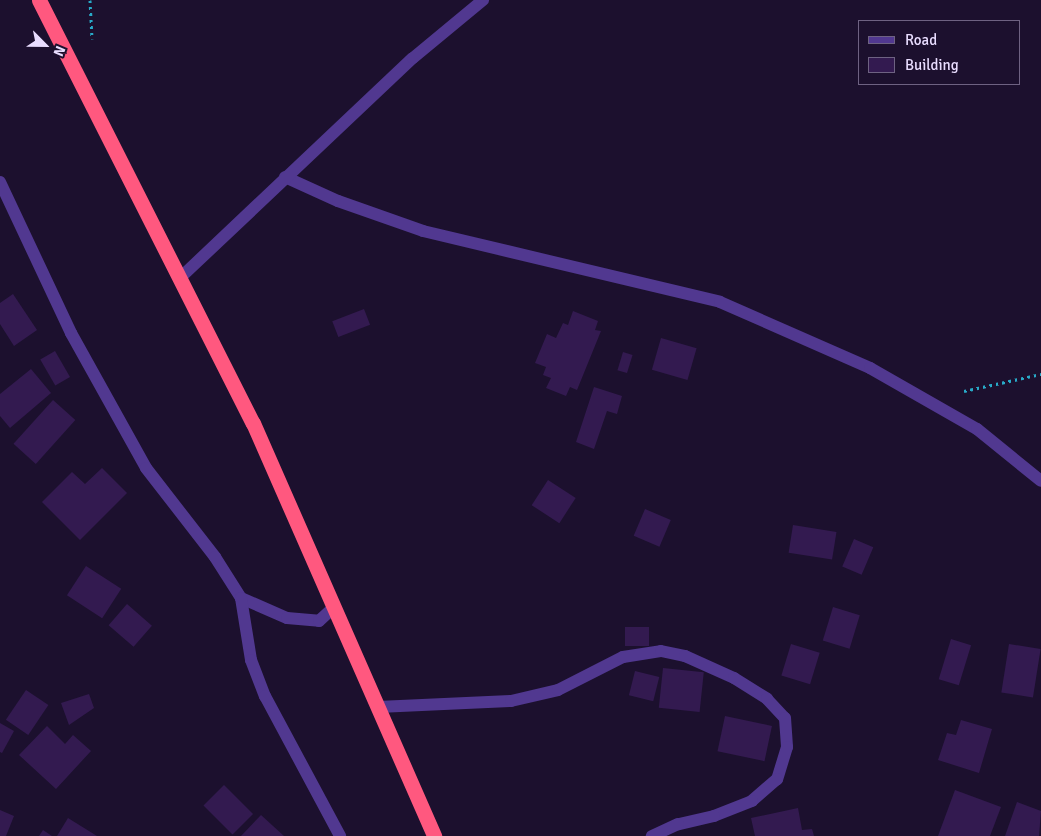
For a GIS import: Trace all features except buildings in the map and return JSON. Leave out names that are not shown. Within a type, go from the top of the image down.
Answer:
[{"type":"highway","points":[[39,0],[253,423],[434,836]]},
{"type":"street","points":[[180,278],[413,58],[483,0]]},
{"type":"street","points":[[285,177],[338,202],[423,232],[720,302],[870,368],[934,404],[1005,449],[1041,481]]},
{"type":"street","points":[[0,182],[71,333],[146,468],[215,556],[241,598],[251,660],[265,696],[340,836]]},
{"type":"street","points":[[241,598],[287,618],[320,621],[333,608]]},
{"type":"street","points":[[378,708],[511,701],[558,690],[623,657],[661,651],[684,656],[734,678],[767,699],[785,718],[787,747],[777,779],[752,801],[714,816],[678,824],[652,836]]},
{"type":"path","points":[[934,404],[972,388],[1041,374]]}]
